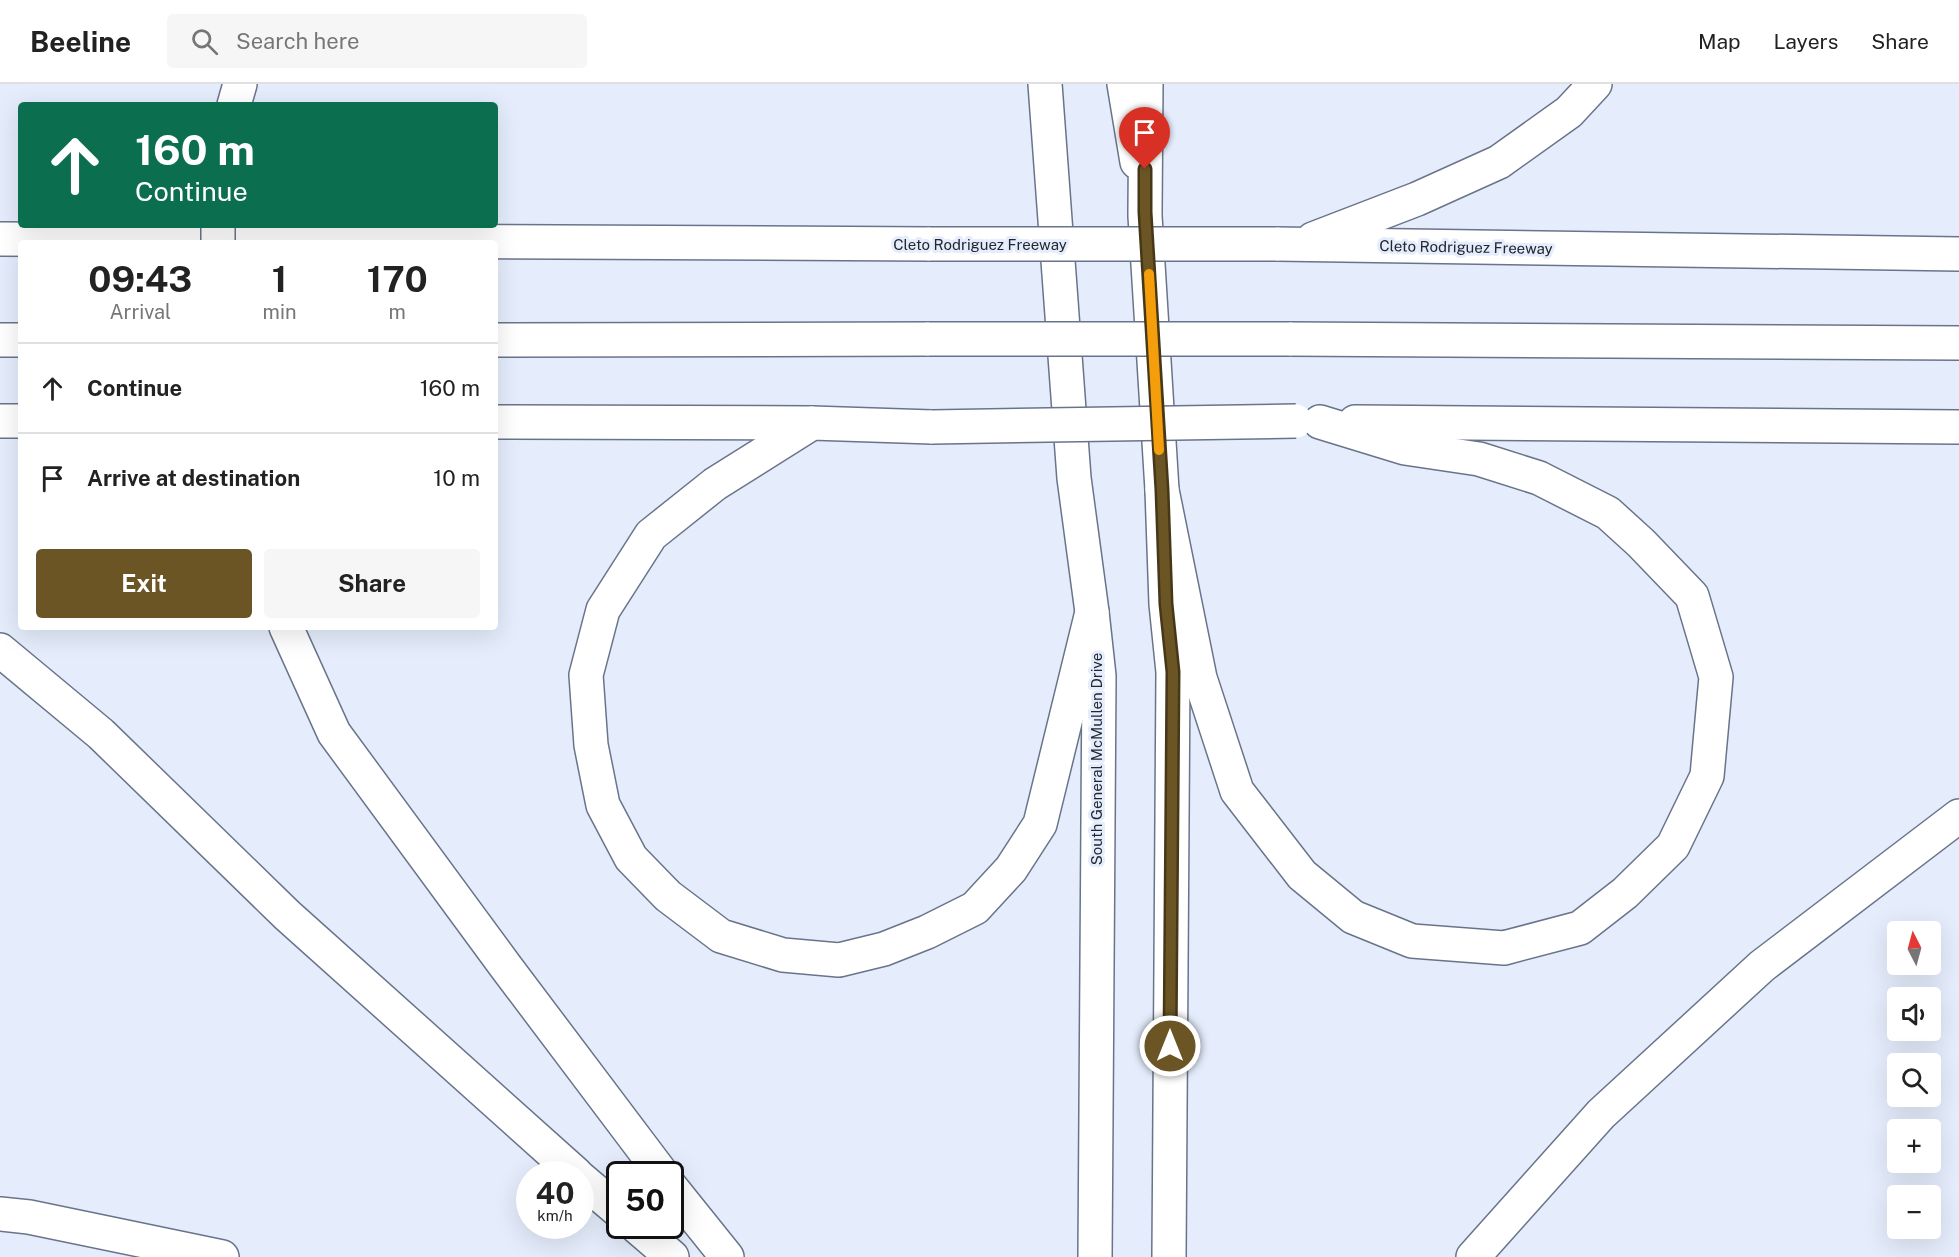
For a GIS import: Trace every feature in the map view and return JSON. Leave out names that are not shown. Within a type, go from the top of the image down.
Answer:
[{"type":"main road","name":"South General McMullen Drive","points":[[1045,84],[1074,478],[1099,676],[1095,1257]]},
{"type":"main road","points":[[1124,84],[1145,212]]},
{"type":"main road","points":[[1146,84],[1145,212],[1162,490],[1166,604],[1173,672],[1169,1257]]},
{"type":"main road","points":[[1286,245],[1417,199],[1499,162],[1569,112],[1595,84]]},
{"type":"main road","name":"Cleto Rodriguez Freeway","points":[[0,239],[232,240]]},
{"type":"main road","name":"Cleto Rodriguez Freeway","points":[[498,241],[1286,245],[1959,254]]},
{"type":"main road","points":[[498,340],[1289,339],[1959,343]]},
{"type":"main road","points":[[0,340],[18,340]]},
{"type":"main road","points":[[0,421],[18,421]]},
{"type":"main road","points":[[1162,490],[1200,678],[1237,791],[1302,875],[1353,917],[1412,941],[1504,948],[1580,928],[1625,893],[1673,846],[1707,776],[1716,677],[1692,596],[1641,543],[1608,513],[1539,478],[1479,459],[1405,448],[1308,421]]},
{"type":"main road","points":[[498,422],[812,423],[932,427],[1308,421],[1959,427]]},
{"type":"main road","points":[[812,423],[715,484],[651,536],[603,610],[586,675],[591,745],[603,805],[631,858],[668,896],[721,936],[783,955],[839,960],[884,949],[927,932],[975,908],[1011,869],[1040,824],[1092,612]]},
{"type":"main road","points":[[287,630],[334,733],[652,1161]]},
{"type":"main road","points":[[0,650],[101,734],[287,915],[561,1161]]},
{"type":"main road","points":[[1473,1257],[1600,1114],[1762,966],[1959,816]]},
{"type":"main road","points":[[594,1190],[606,1200]]},
{"type":"main road","points":[[684,1203],[727,1257]]},
{"type":"main road","points":[[0,1214],[29,1217],[222,1257]]},
{"type":"main road","points":[[651,1239],[672,1257]]},
{"type":"slow traffic","points":[[1149,274],[1159,450]]},
{"type":"route","points":[[1145,169],[1145,212],[1162,490],[1166,604],[1173,672],[1170,1046]]}]
